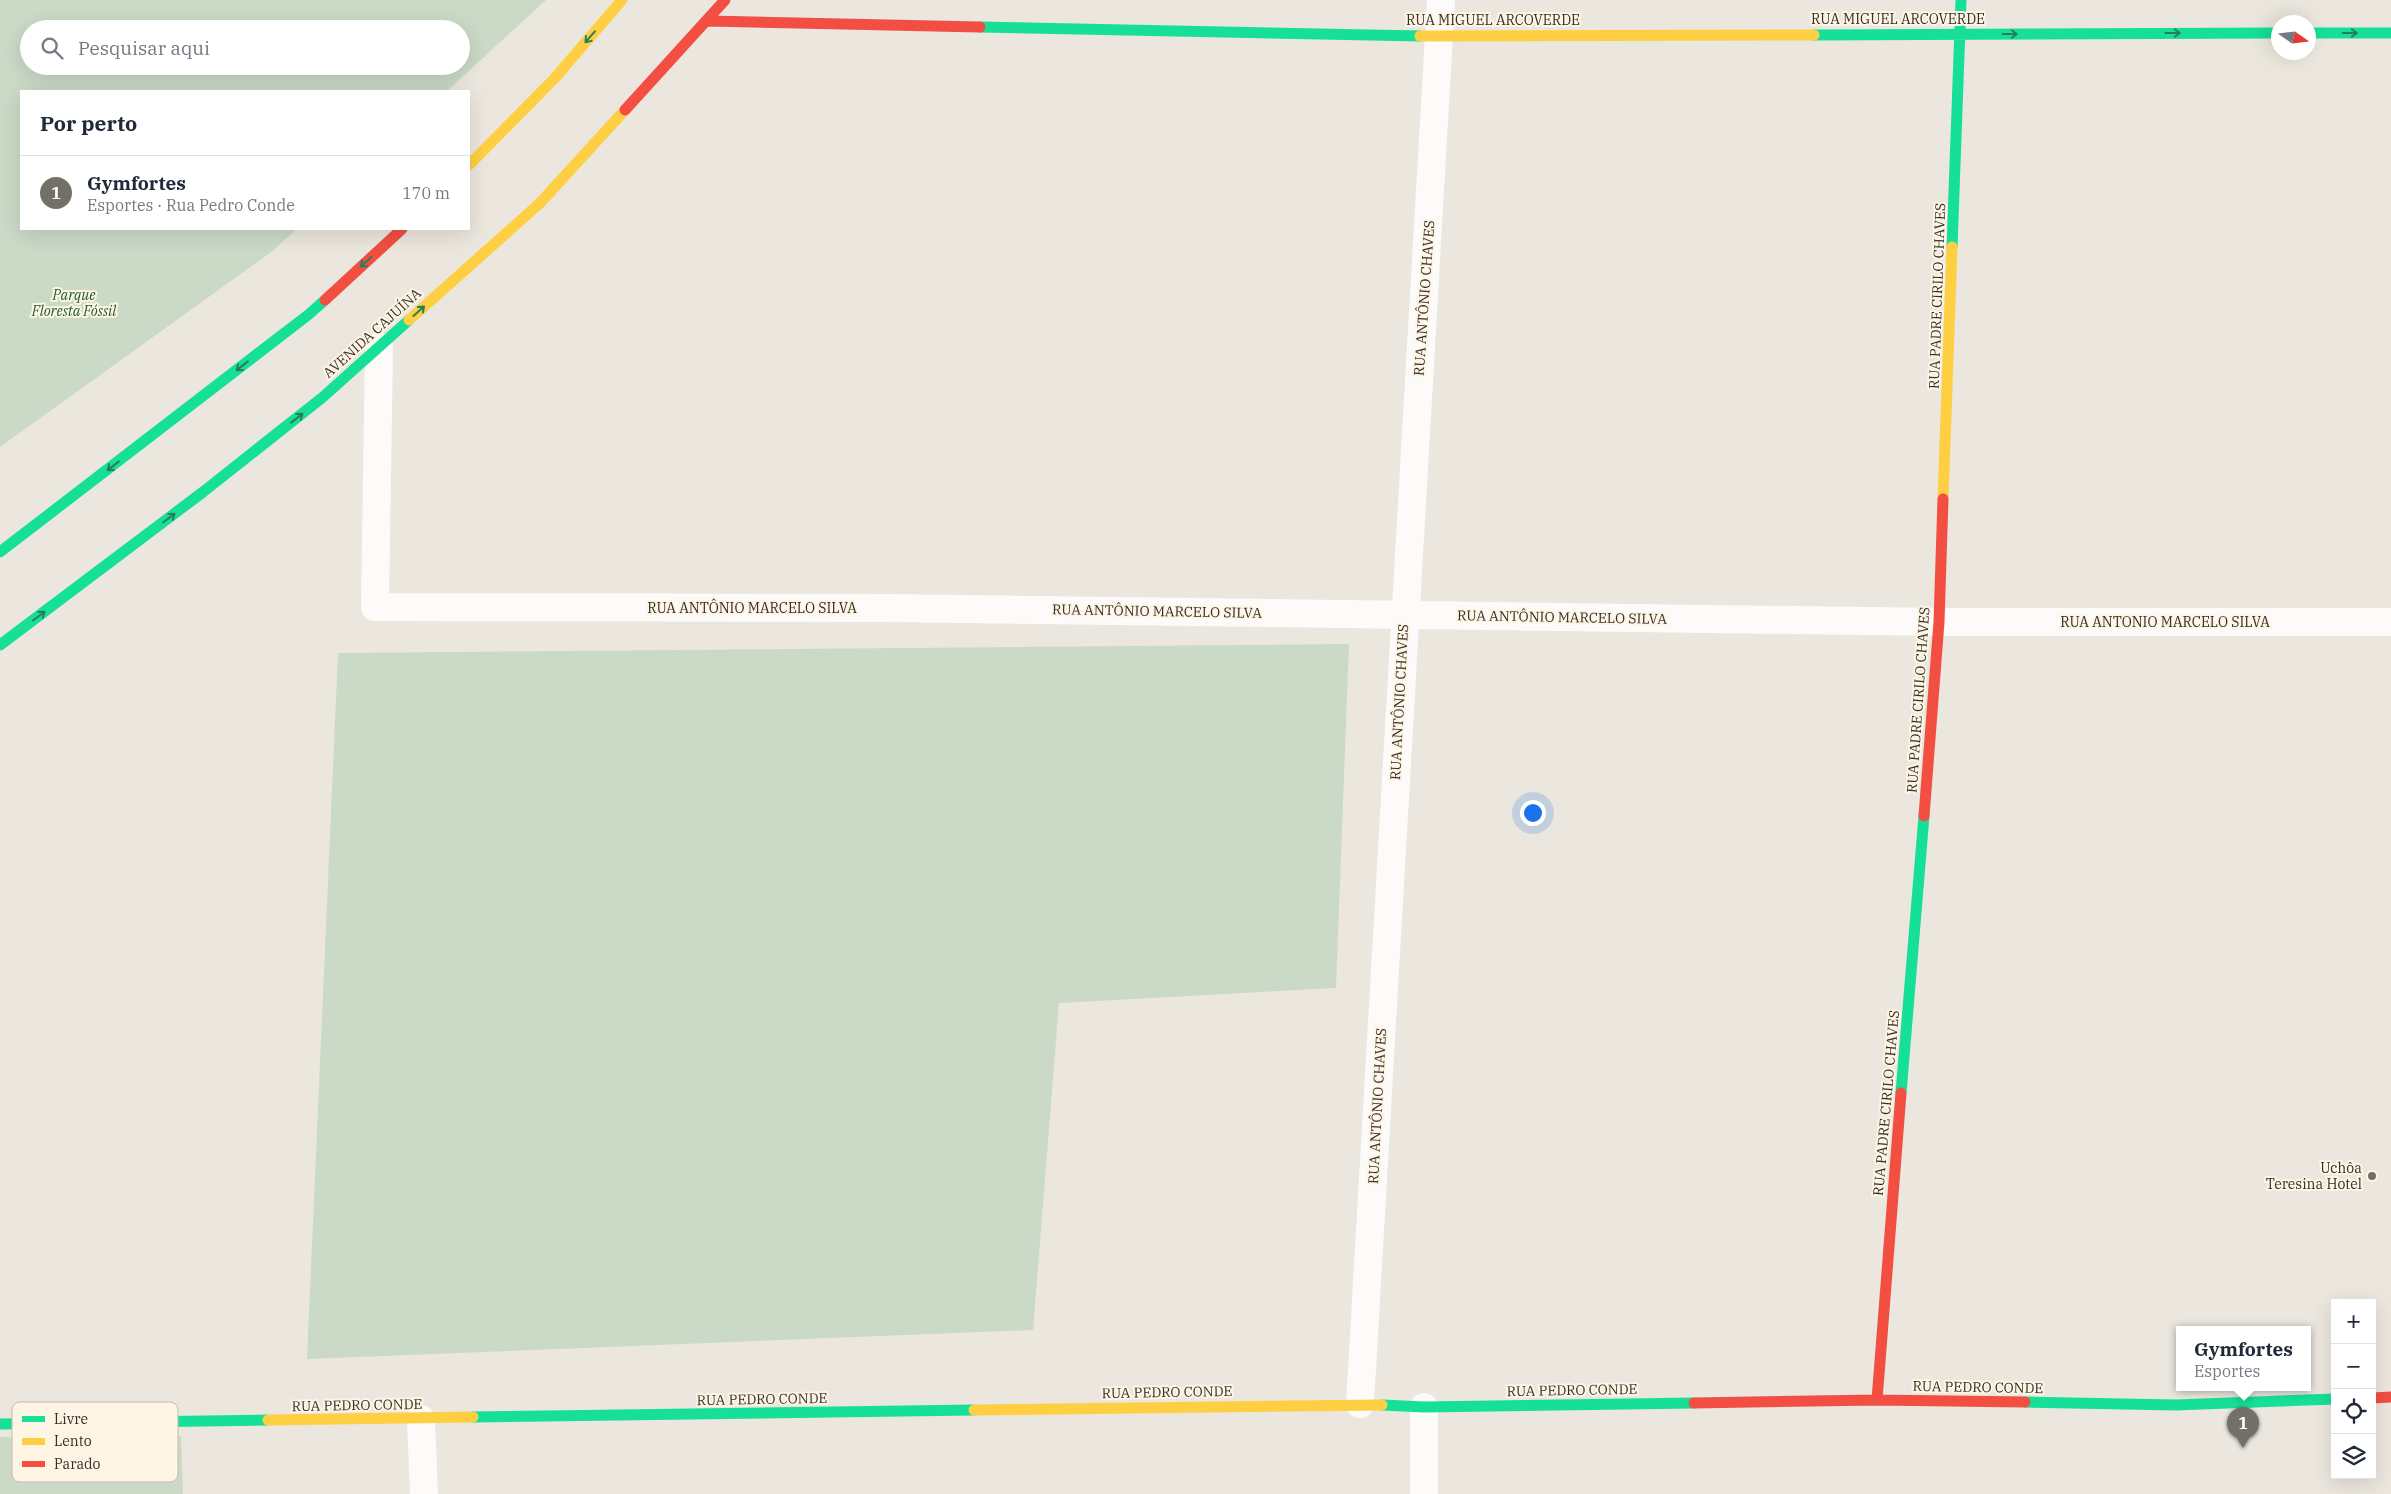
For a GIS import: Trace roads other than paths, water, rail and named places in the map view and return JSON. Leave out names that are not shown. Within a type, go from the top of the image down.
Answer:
[{"type":"street","points":[[470,164],[554,79],[622,0]]},
{"type":"street","name":"AVENIDA CAJUÍNA","points":[[0,645],[218,480],[323,397],[540,203],[708,21],[725,0]]},
{"type":"street","name":"RUA ANTÔNIO CHAVES","points":[[1360,1404],[1404,615],[1442,0]]},
{"type":"street","name":"RUA PADRE CIRILO CHAVES","points":[[1877,1400],[1940,622],[1962,34],[1961,0]]},
{"type":"street","name":"RUA MIGUEL ARCOVERDE","points":[[708,21],[1440,36],[2271,33]]},
{"type":"street","points":[[2316,33],[2391,33]]},
{"type":"street","points":[[0,552],[308,315],[401,230]]},
{"type":"street","name":"RUA ANTÔNIO MARCELO SILVA","points":[[379,347],[375,607],[887,608],[1940,622]]},
{"type":"street","name":"RUA ANTONIO MARCELO SILVA","points":[[1940,622],[2391,622]]},
{"type":"street","points":[[2376,1398],[2391,1397]]},
{"type":"street","name":"RUA PEDRO CONDE","points":[[178,1422],[1360,1404],[1424,1407],[1877,1400],[2176,1405],[2331,1399]]},
{"type":"street","points":[[1424,1407],[1424,1494]]},
{"type":"street","points":[[421,1419],[424,1494]]},
{"type":"place","name":"Uchôa Teresina Hotel","points":[[2372,1176]]},
{"type":"place","name":"Gymfortes","points":[[2243,1448]]},
{"type":"park label","name":"Parque Floresta Fóssil","points":[[74,304]]}]
